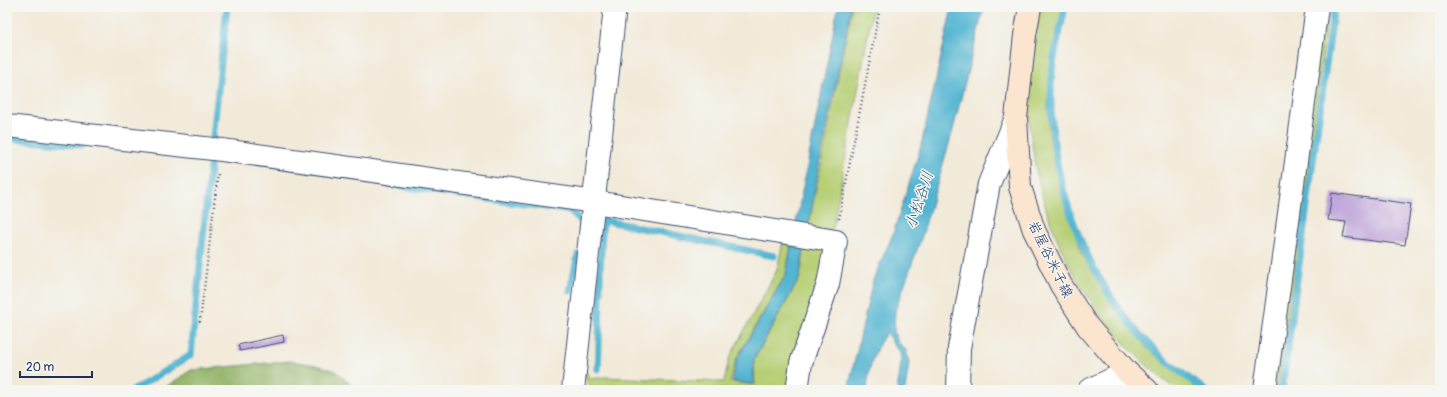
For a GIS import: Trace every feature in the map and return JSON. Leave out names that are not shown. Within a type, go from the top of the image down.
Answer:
[{"type":"main road","name":"岩屋谷米子線","points":[[1030,7],[1025,35],[1016,118],[1020,187],[1034,230],[1062,285],[1088,327],[1127,372],[1147,390]]},
{"type":"street","points":[[573,390],[595,202],[615,7]]},
{"type":"street","points":[[1265,390],[1317,7]]},
{"type":"street","points":[[958,390],[959,348],[989,184],[1016,118]]},
{"type":"street","points":[[7,126],[222,150],[595,202],[836,241],[828,284],[801,363],[797,390]]},
{"type":"street","points":[[1089,390],[1127,372]]},
{"type":"path","points":[[836,241],[859,108],[880,7]]},
{"type":"path","points":[[200,322],[222,150]]},
{"type":"green space","points":[[852,7],[873,7],[833,227],[831,230],[808,230]]},
{"type":"green space","points":[[1041,7],[1063,7],[1050,69],[1048,107],[1050,141],[1060,187],[1082,254],[1112,304],[1147,348],[1199,390],[1180,391],[1173,387],[1151,369],[1125,344],[1107,323],[1076,278],[1053,230],[1038,179],[1028,112],[1029,78],[1033,47]]},
{"type":"green space","points":[[1321,7],[1328,7],[1302,221],[1277,390],[1268,390]]},
{"type":"green space","points":[[784,236],[792,237],[786,274],[736,359],[730,382],[755,385],[754,360],[800,278],[806,239],[828,253],[790,390],[612,390],[595,388],[588,384],[583,368],[591,379],[605,377],[724,382],[729,359],[777,270]]},
{"type":"green space","points":[[290,361],[316,365],[336,371],[356,390],[161,390],[191,370]]},
{"type":"water","points":[[838,7],[851,7],[819,165],[799,279],[753,360],[754,384],[732,381],[737,359],[786,274]]},
{"type":"water","name":"小松谷川","points":[[952,7],[984,7],[953,130],[922,236],[895,311],[894,332],[898,342],[906,350],[909,363],[905,390],[897,390],[901,363],[900,352],[894,346],[887,332],[872,360],[867,390],[848,390],[873,280],[893,234],[921,146]]},
{"type":"building","points":[[1332,193],[1411,204],[1405,245],[1343,237],[1346,222],[1328,220]]},
{"type":"building","points":[[283,335],[284,342],[240,351],[238,345]]},
{"type":"waterway","points":[[213,137],[227,7]]},
{"type":"waterway","points":[[1065,7],[1053,64],[1051,111],[1055,151],[1063,190],[1076,228],[1092,265],[1112,299],[1136,331],[1164,359],[1205,390]]},
{"type":"waterway","points":[[1282,390],[1334,7]]},
{"type":"waterway","points":[[7,138],[82,145]]},
{"type":"waterway","points":[[134,390],[191,355],[211,158]]},
{"type":"waterway","points":[[388,184],[571,211],[583,223],[582,229]]},
{"type":"waterway","points":[[598,369],[603,220],[774,256]]},
{"type":"waterway","points":[[570,291],[578,255]]}]
